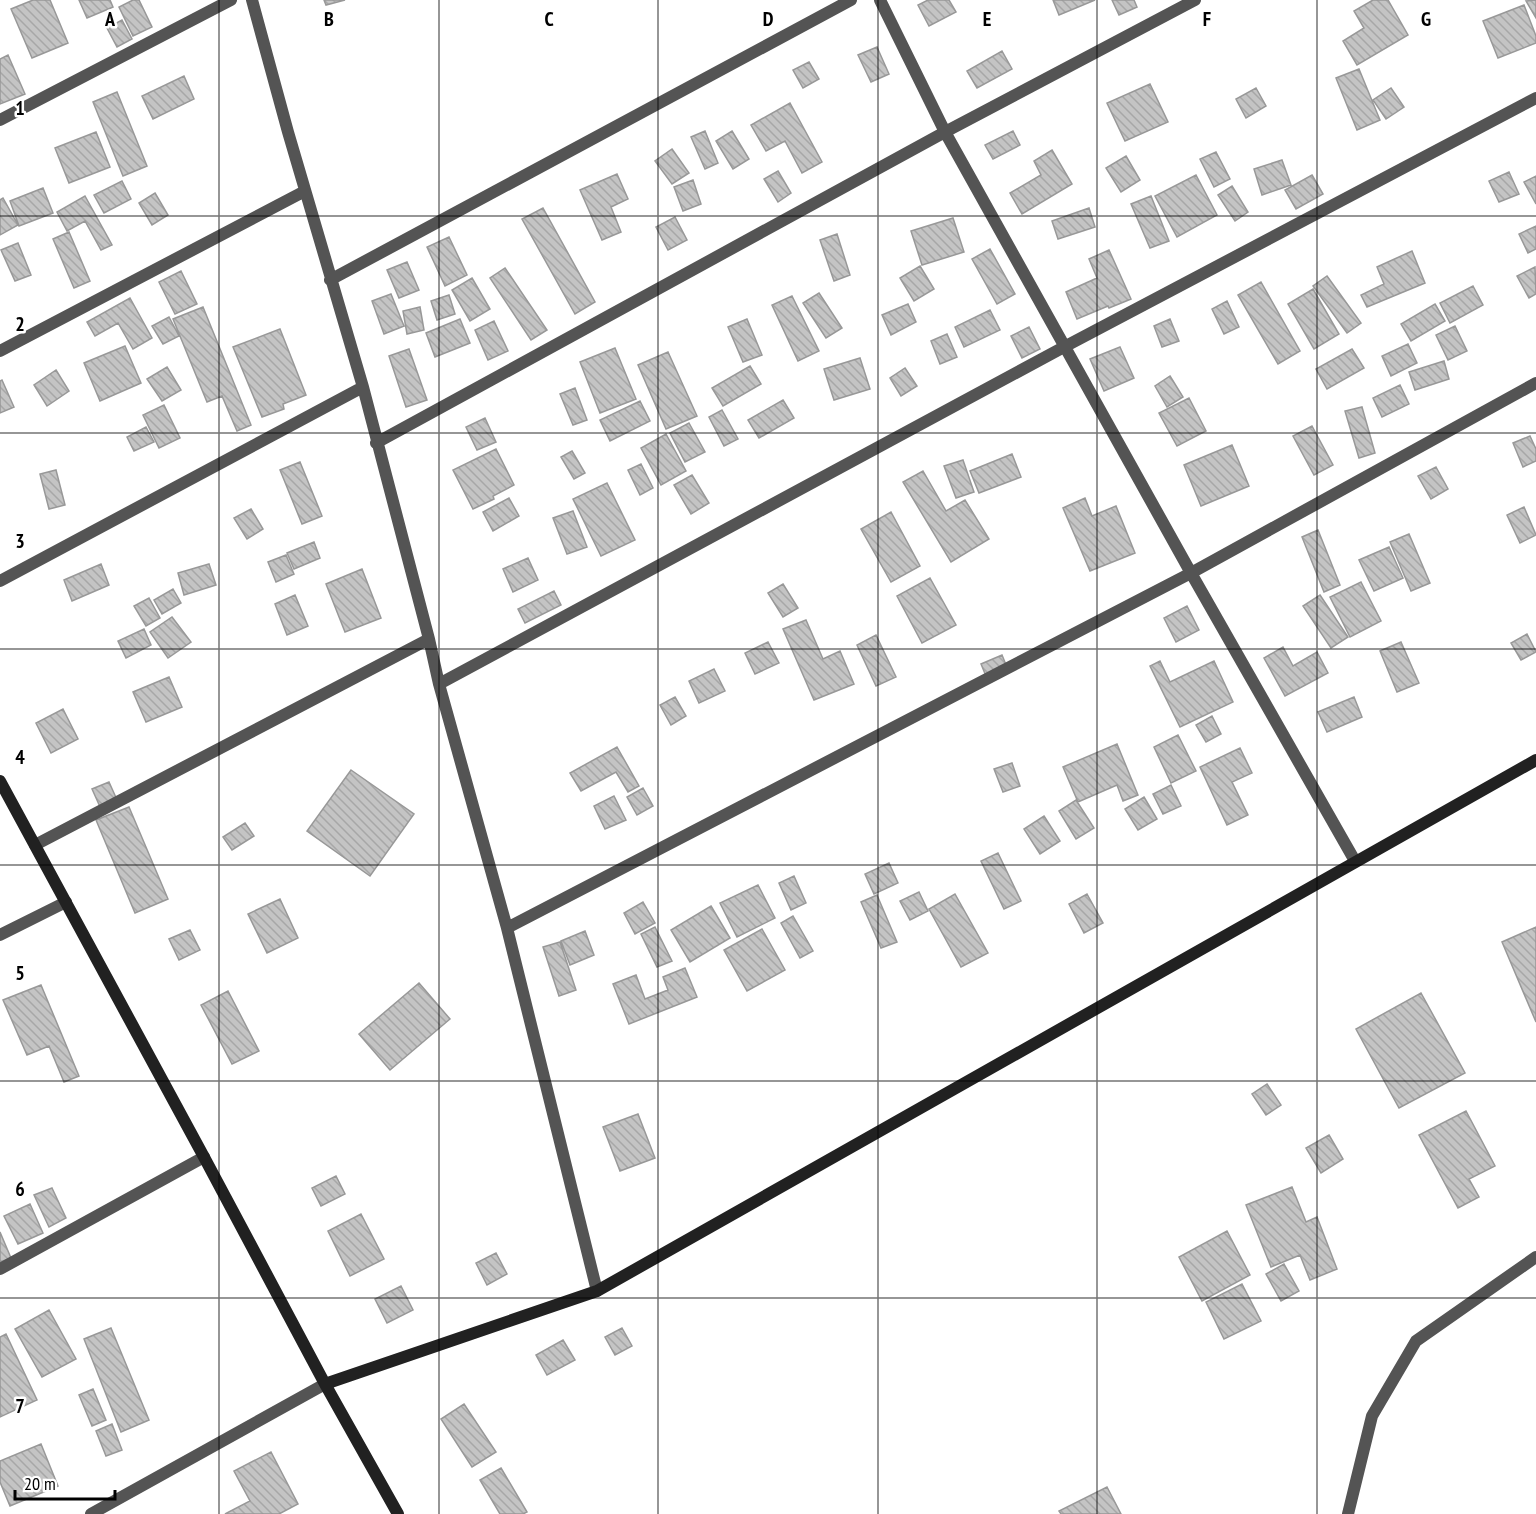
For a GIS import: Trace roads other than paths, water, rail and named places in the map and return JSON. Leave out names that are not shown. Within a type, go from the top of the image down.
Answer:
[{"type":"street","points":[[0,120],[231,0]]},
{"type":"street","points":[[252,0],[330,280],[363,387],[440,684],[507,928],[597,1290]]},
{"type":"street","points":[[330,280],[851,0]]},
{"type":"street","points":[[880,0],[945,132],[1355,861]]},
{"type":"street","points":[[376,443],[945,132],[1195,0]]},
{"type":"street","points":[[440,684],[1064,347],[1536,98]]},
{"type":"street","points":[[0,351],[305,190]]},
{"type":"street","points":[[507,928],[1191,573],[1536,383]]},
{"type":"street","points":[[0,581],[363,387]]},
{"type":"street","points":[[35,845],[429,639]]},
{"type":"street","points":[[91,1514],[325,1384],[597,1290],[1536,760]]},
{"type":"street","points":[[0,781],[325,1384],[398,1514]]},
{"type":"street","points":[[0,935],[66,902]]},
{"type":"street","points":[[0,1269],[204,1157]]},
{"type":"street","points":[[1348,1514],[1372,1416],[1416,1341],[1536,1257]]}]
